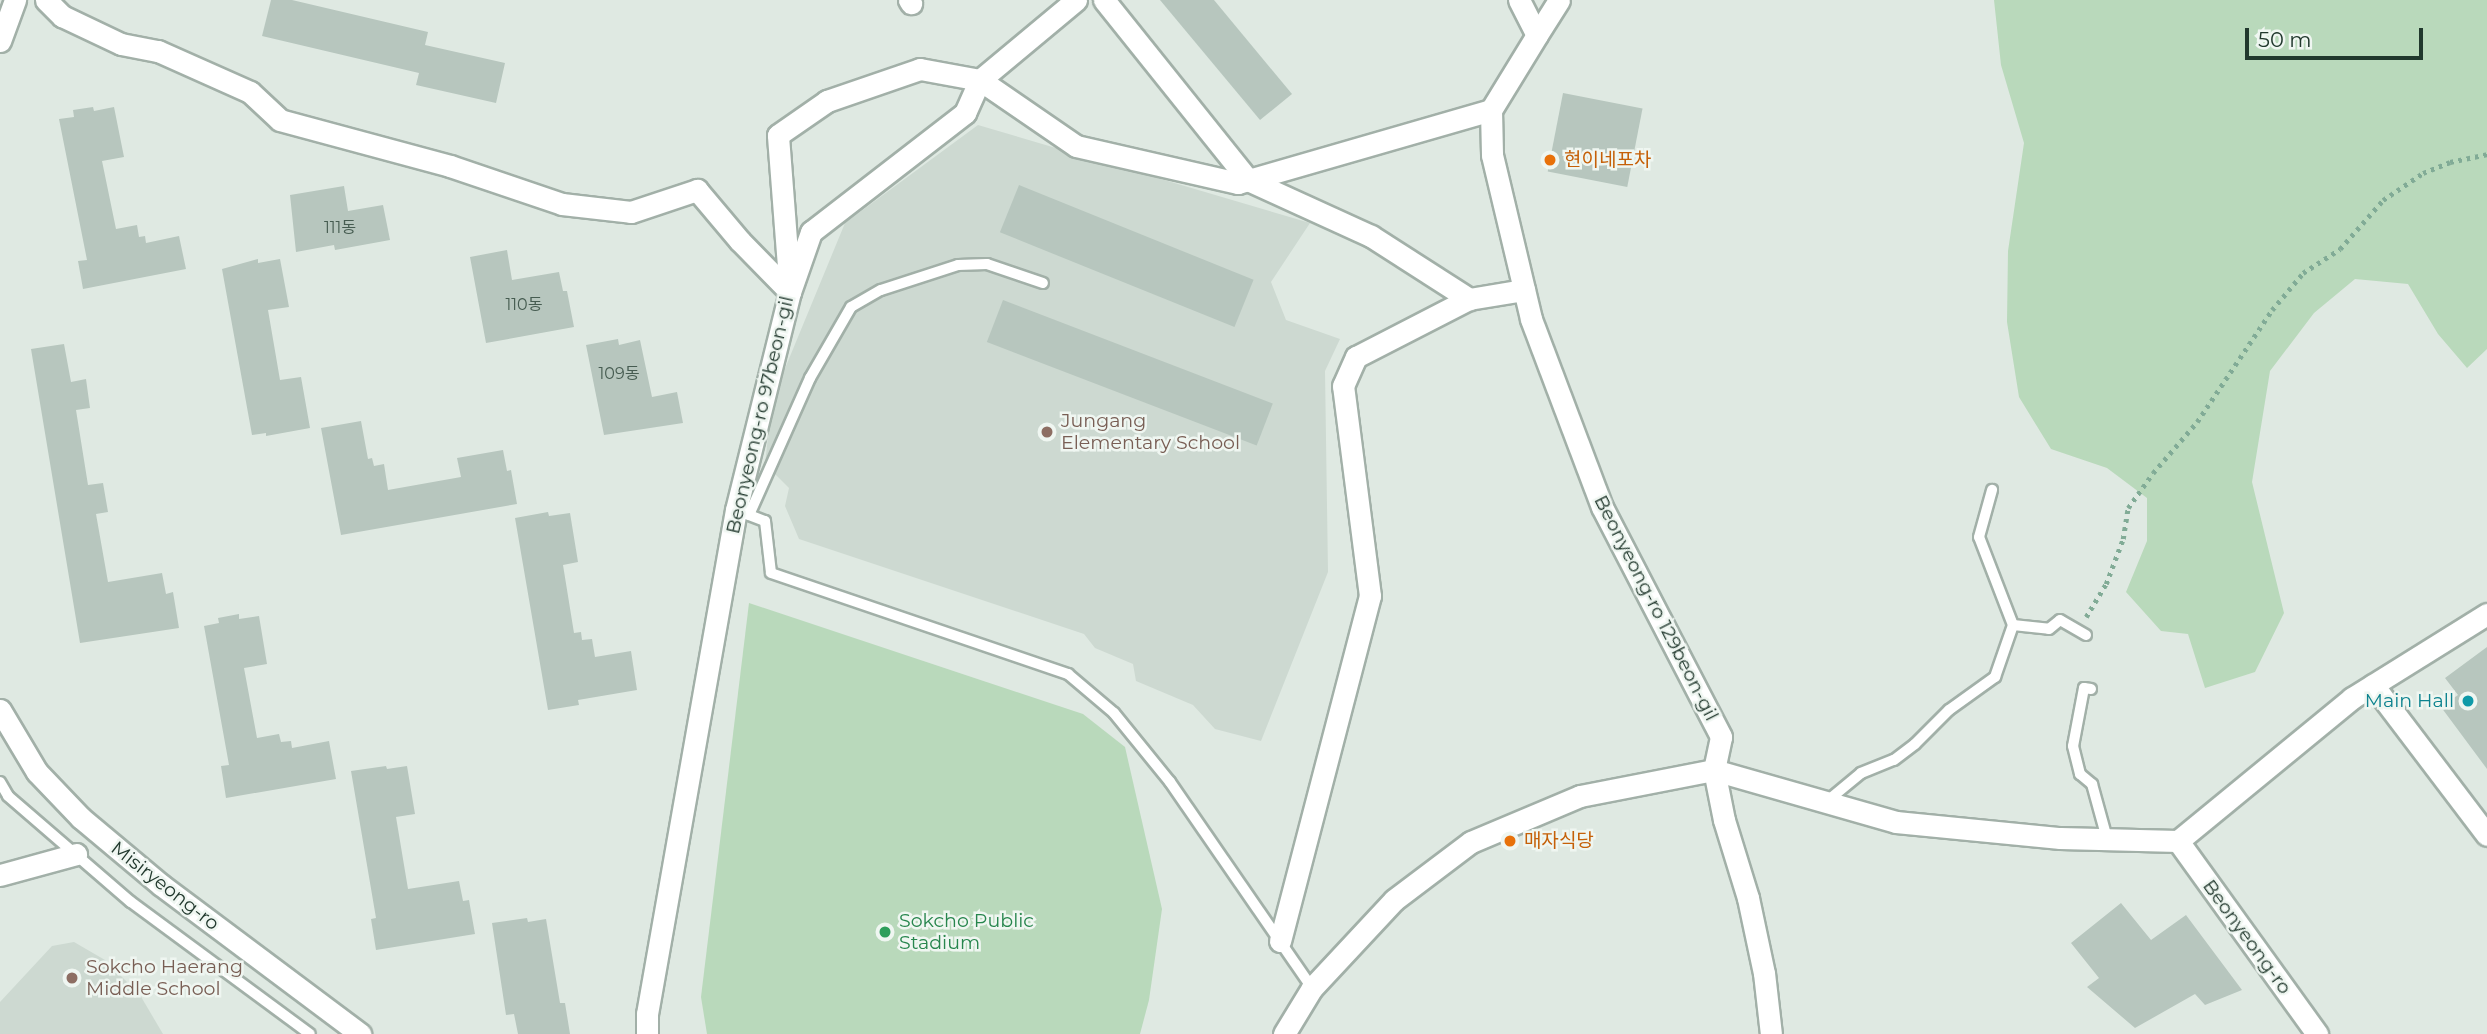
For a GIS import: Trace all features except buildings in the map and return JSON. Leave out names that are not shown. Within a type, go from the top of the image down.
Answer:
[{"type":"street","points":[[0,41],[15,0]]},
{"type":"street","points":[[46,0],[62,16],[121,44],[158,51],[250,92],[280,120],[450,166],[562,204],[631,212],[697,190],[740,241],[790,292],[811,232],[965,113],[980,80],[1076,0]]},
{"type":"street","points":[[1104,0],[1248,180],[1371,236],[1469,299]]},
{"type":"street","points":[[1519,0],[1537,35]]},
{"type":"street","points":[[1491,110],[1559,0]]},
{"type":"street","name":"Beonyeong-ro 97beon-gil","points":[[647,1034],[649,1000],[742,512],[790,292],[778,135],[827,101],[920,69],[980,80],[1076,146],[1238,183],[1491,110]]},
{"type":"street","name":"Beonyeong-ro 129beon-gil","points":[[1491,110],[1492,155],[1531,319],[1602,507],[1721,737],[1714,770],[1724,820],[1748,898],[1764,973],[1771,1034]]},
{"type":"street","points":[[1280,941],[1370,596],[1343,386],[1356,357],[1469,299],[1524,290]]},
{"type":"street","points":[[1284,1034],[1312,988],[1394,900],[1471,842],[1580,796],[1714,770],[1896,822],[2060,838],[2178,841],[2341,706],[2487,614]]},
{"type":"street","points":[[2373,685],[2487,835]]},
{"type":"street","name":"Misiryeong-ro","points":[[0,710],[37,772],[81,818],[161,884],[360,1034]]},
{"type":"street","name":"Beonyeong-ro","points":[[2178,841],[2317,1034]]},
{"type":"street","points":[[0,876],[76,854]]},
{"type":"lane","points":[[1043,283],[987,264],[958,265],[881,290],[851,307],[810,378],[742,512],[765,521],[771,573],[1068,674],[1114,713],[1170,782],[1312,988]]},
{"type":"lane","points":[[1826,802],[1861,773],[1894,760],[1915,744],[1949,710],[1995,677],[2013,625],[1979,537],[1992,490]]},
{"type":"lane","points":[[2013,625],[2049,629],[2060,620],[2082,632]]},
{"type":"lane","points":[[2060,838],[2106,835],[2092,784],[2080,774],[2073,746],[2084,688],[2091,688]]},
{"type":"lane","points":[[0,782],[8,796],[131,902],[310,1034]]},
{"type":"path","points":[[2082,632],[2106,584],[2123,539],[2128,508],[2153,472],[2197,422],[2272,310],[2303,273],[2340,249],[2383,200],[2423,173],[2450,162],[2487,154]]},
{"type":"shaded area","name":"Jungang Elementary School","points":[[978,125],[1310,223],[1271,282],[1286,320],[1340,339],[1325,371],[1328,572],[1261,741],[1215,729],[1193,705],[1136,681],[1133,664],[1095,648],[1084,634],[799,539],[785,506],[789,488],[765,464],[772,400],[845,223]]},
{"type":"shaded area","name":"Sokcho Haerang Middle School","points":[[74,942],[105,960],[140,995],[163,1034],[0,1034],[0,1002],[52,946]]},
{"type":"green space","points":[[1994,0],[2487,0],[2487,349],[2467,368],[2438,334],[2408,284],[2355,279],[2314,313],[2270,371],[2252,482],[2284,613],[2255,672],[2205,688],[2188,634],[2161,631],[2126,592],[2147,541],[2147,498],[2107,468],[2051,449],[2019,397],[2007,322],[2008,251],[2024,143],[2001,65]]},
{"type":"green space","points":[[749,603],[1083,714],[1125,747],[1162,909],[1149,1000],[1140,1034],[707,1034],[701,997]]},
{"type":"place","name":"현이네포차","points":[[1550,160]]},
{"type":"place","name":"Jungang Elementary School","points":[[1047,432]]},
{"type":"place","name":"Main Hall","points":[[2468,701]]},
{"type":"place","name":"매자식당","points":[[1510,841]]},
{"type":"place","name":"Sokcho Public Stadium","points":[[885,932]]},
{"type":"place","name":"Sokcho Haerang Middle School","points":[[72,978]]}]
